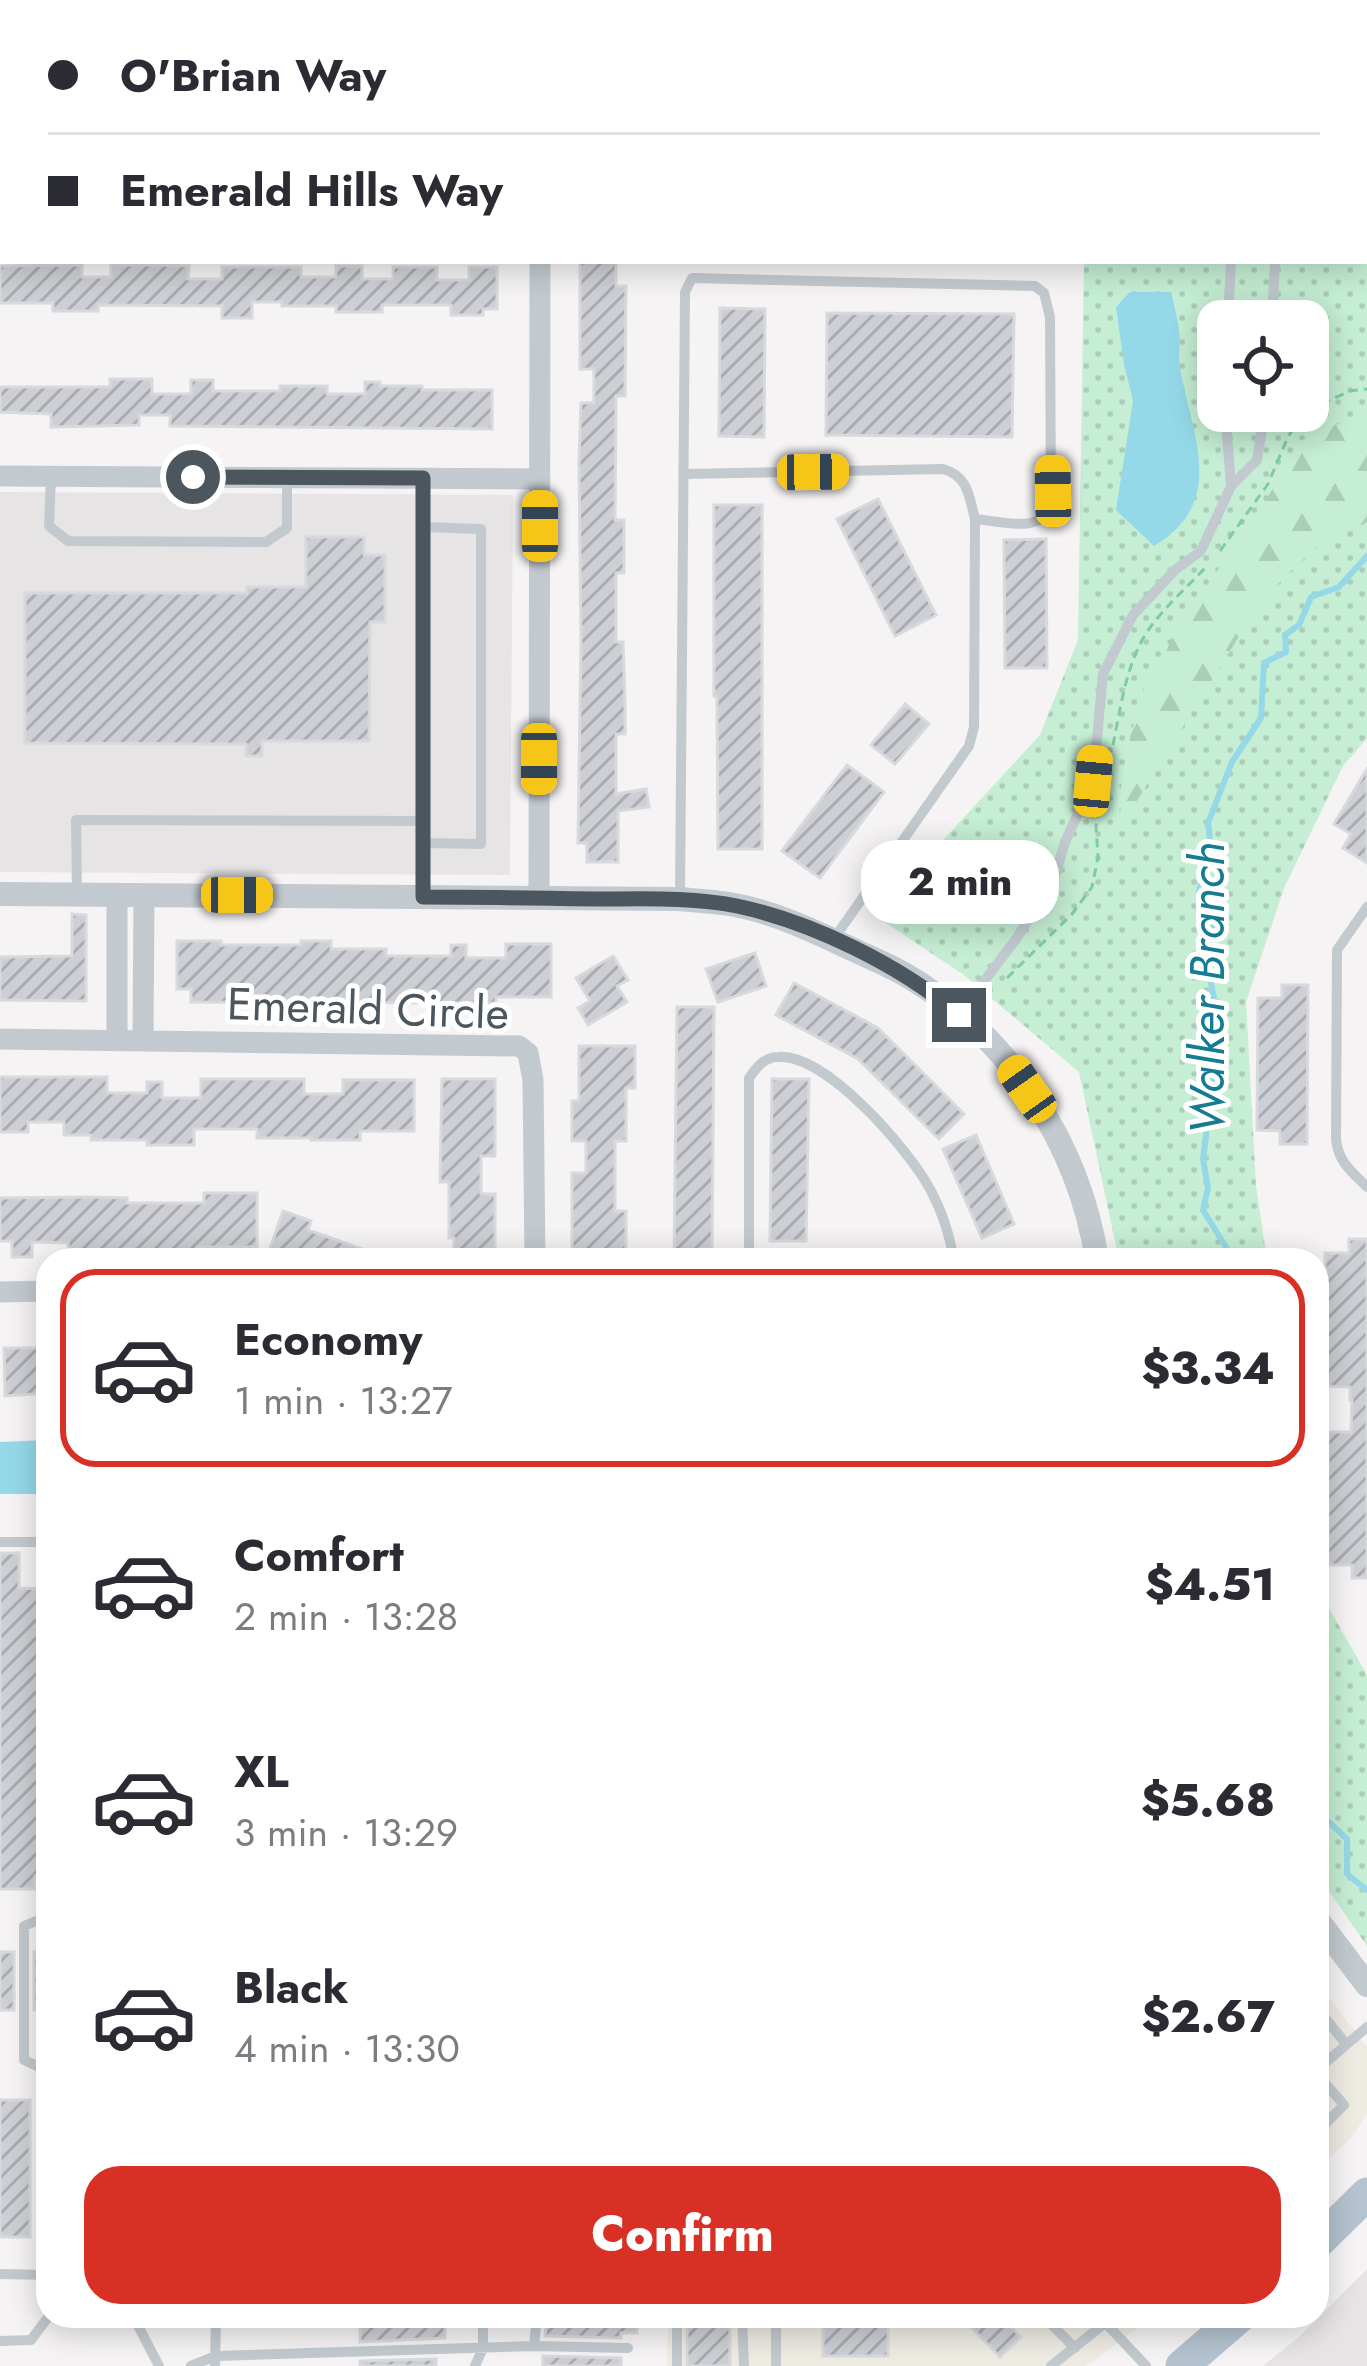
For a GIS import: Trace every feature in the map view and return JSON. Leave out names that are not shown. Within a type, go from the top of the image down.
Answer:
[{"type":"main road","points":[[1329,2231],[1367,2194]]},
{"type":"main road","points":[[1182,2366],[1226,2328]]},
{"type":"street","points":[[539,898],[540,264]]},
{"type":"street","points":[[0,476],[540,479]]},
{"type":"street","points":[[0,894],[680,899],[758,911],[904,974],[1003,1054],[1051,1126],[1074,1172],[1094,1248]]},
{"type":"street","points":[[117,894],[117,1039]]},
{"type":"street","points":[[143,1040],[144,894]]},
{"type":"street","name":"Emerald Circle","points":[[0,1039],[519,1046],[528,1053],[533,1080],[535,1248]]},
{"type":"street","points":[[0,1292],[36,1291]]},
{"type":"street","points":[[1329,1935],[1367,1985]]},
{"type":"lane","points":[[1229,300],[1231,264]]},
{"type":"lane","points":[[1273,300],[1275,264]]},
{"type":"lane","points":[[680,899],[685,292],[692,278],[1035,286],[1044,293],[1050,316],[1051,510],[1033,524],[975,519]]},
{"type":"lane","points":[[1227,432],[1232,486]]},
{"type":"lane","points":[[959,1015],[1054,879],[1093,781],[1103,674],[1133,615],[1175,571],[1202,551],[1232,486],[1257,460],[1261,432]]},
{"type":"lane","points":[[683,474],[943,469],[960,477],[968,488],[975,519],[974,727],[969,746],[833,940]]},
{"type":"lane","points":[[51,476],[50,526],[68,541],[266,542],[287,528],[287,478]]},
{"type":"lane","points":[[423,478],[423,897]]},
{"type":"lane","points":[[423,527],[481,529],[482,692],[481,844],[423,843]]},
{"type":"lane","points":[[77,894],[76,820],[423,821]]},
{"type":"lane","points":[[1365,912],[1337,950],[1336,1139],[1337,1154],[1367,1187]]},
{"type":"lane","points":[[749,1248],[749,1078],[760,1064],[779,1056],[808,1065],[851,1094],[892,1135],[928,1185],[948,1224],[952,1248]]},
{"type":"lane","points":[[0,1542],[36,1542]]},
{"type":"lane","points":[[36,1921],[24,1926],[24,2060],[36,2066]]},
{"type":"lane","points":[[1329,2023],[1346,2044]]},
{"type":"lane","points":[[1329,2060],[1367,2027]]},
{"type":"lane","points":[[1329,2087],[1344,2105],[1329,2120]]},
{"type":"lane","points":[[0,2275],[36,2275]]},
{"type":"lane","points":[[0,2341],[32,2341],[41,2328]]},
{"type":"lane","points":[[139,2328],[159,2366]]},
{"type":"lane","points":[[215,2361],[216,2328]]},
{"type":"lane","points":[[475,2366],[483,2348],[483,2328]]},
{"type":"lane","points":[[535,2346],[536,2328]]},
{"type":"lane","points":[[676,2366],[677,2328]]},
{"type":"lane","points":[[742,2328],[744,2366]]},
{"type":"lane","points":[[776,2328],[776,2366]]},
{"type":"lane","points":[[1055,2328],[1075,2348]]},
{"type":"lane","points":[[1057,2364],[1097,2328]]},
{"type":"lane","points":[[1114,2328],[1146,2366]]},
{"type":"lane","points":[[191,2366],[483,2348],[628,2348]]},
{"type":"path","points":[[1329,401],[1367,389]]},
{"type":"path","points":[[1220,550],[1268,484],[1291,432]]},
{"type":"path","points":[[1110,759],[1139,647],[1151,626],[1207,566]]},
{"type":"path","points":[[1002,983],[1072,914],[1092,887],[1100,804]]},
{"type":"shaded area","points":[[0,492],[513,495],[510,875],[0,872]]},
{"type":"shaded area","points":[[1329,1997],[1367,2047],[1367,2114],[1329,2158]]},
{"type":"shaded area","points":[[1367,2269],[1367,2366],[1263,2366],[1308,2328],[1329,2328],[1329,2307]]},
{"type":"shaded area","points":[[668,2328],[1138,2328],[1086,2366],[667,2366]]},
{"type":"green space","points":[[1084,264],[1367,264],[1367,738],[1343,766],[1285,886],[1246,1002],[1256,1186],[1265,1248],[1116,1248],[1079,1072],[964,975],[874,915],[1040,735],[1078,640]]},
{"type":"green space","points":[[1367,415],[1367,522],[1321,542],[1279,583],[1243,630],[1120,828],[1121,787],[1131,733],[1148,677],[1177,627],[1260,511],[1299,442],[1329,432],[1329,427]]},
{"type":"green space","points":[[1329,1608],[1367,1675],[1367,1946],[1329,1891]]},
{"type":"water","points":[[1130,292],[1171,292],[1199,465],[1191,508],[1177,528],[1154,546],[1116,510],[1133,401],[1116,307]]},
{"type":"water","points":[[36,1440],[36,1494],[0,1494],[0,1442]]},
{"type":"building","points":[[580,264],[616,264],[616,286],[626,286],[625,396],[616,396],[615,520],[624,520],[624,573],[616,573],[616,642],[623,642],[625,734],[616,734],[616,794],[646,789],[649,807],[618,811],[618,862],[587,862],[587,843],[578,843],[581,403],[594,403],[594,369],[580,369]]},
{"type":"building","points":[[82,265],[82,277],[111,277],[111,265],[189,266],[188,279],[222,279],[222,267],[301,267],[301,277],[336,277],[336,266],[362,266],[362,279],[393,279],[393,267],[437,267],[437,280],[469,280],[469,267],[497,267],[497,309],[483,309],[483,315],[451,315],[451,305],[382,305],[382,312],[336,312],[336,306],[252,302],[252,318],[222,318],[222,306],[98,305],[98,311],[53,311],[53,303],[0,303],[0,266]]},
{"type":"building","points":[[720,308],[765,309],[764,437],[719,436]]},
{"type":"building","points":[[827,313],[1014,314],[1012,437],[826,435]]},
{"type":"building","points":[[110,379],[152,379],[152,394],[191,394],[191,380],[213,380],[213,391],[327,386],[327,394],[365,394],[365,382],[422,386],[422,390],[492,390],[492,429],[170,426],[170,415],[139,415],[139,425],[51,427],[51,414],[0,412],[0,387],[110,387]]},
{"type":"building","points":[[878,499],[936,615],[895,636],[837,519]]},
{"type":"building","points":[[714,505],[762,505],[762,849],[718,849]]},
{"type":"building","points":[[306,537],[364,537],[364,555],[385,555],[385,622],[370,622],[369,741],[262,741],[262,756],[246,756],[246,744],[25,743],[25,593],[247,593],[247,587],[306,587]]},
{"type":"building","points":[[1046,539],[1047,668],[1005,668],[1004,540]]},
{"type":"building","points":[[905,704],[929,724],[895,764],[871,745]]},
{"type":"building","points":[[847,765],[884,792],[820,878],[782,851]]},
{"type":"building","points":[[1367,769],[1367,863],[1343,848],[1351,834],[1334,824]]},
{"type":"building","points":[[72,914],[86,915],[86,1001],[0,1000],[0,957],[72,956]]},
{"type":"building","points":[[177,941],[301,945],[301,941],[331,941],[331,949],[386,949],[386,956],[451,956],[451,945],[466,945],[466,958],[506,958],[506,944],[551,944],[551,997],[496,997],[496,1003],[191,1002],[191,989],[177,989]]},
{"type":"building","points":[[755,953],[766,986],[718,1002],[706,969]]},
{"type":"building","points":[[613,956],[628,980],[617,986],[627,1002],[588,1025],[578,1008],[590,1001],[576,978]]},
{"type":"building","points":[[794,983],[878,1028],[964,1114],[939,1139],[858,1059],[776,1015]]},
{"type":"building","points":[[1282,985],[1308,985],[1307,1144],[1280,1144],[1280,1131],[1257,1130],[1258,998],[1282,998]]},
{"type":"building","points":[[677,1007],[714,1007],[712,1248],[674,1248]]},
{"type":"building","points":[[579,1046],[635,1046],[635,1088],[626,1088],[626,1141],[615,1141],[615,1211],[626,1211],[626,1248],[572,1248],[572,1173],[586,1173],[586,1141],[572,1141],[572,1101],[579,1101]]},
{"type":"building","points":[[0,1077],[107,1077],[107,1093],[147,1093],[147,1082],[162,1082],[162,1098],[201,1098],[201,1079],[304,1079],[304,1094],[343,1094],[343,1080],[414,1080],[414,1131],[360,1131],[360,1140],[311,1140],[257,1138],[257,1129],[194,1129],[194,1145],[91,1140],[91,1135],[64,1135],[64,1122],[28,1122],[28,1132],[0,1132]]},
{"type":"building","points":[[442,1079],[495,1079],[495,1156],[481,1156],[481,1194],[495,1194],[495,1248],[454,1248],[454,1238],[449,1238],[449,1182],[440,1182]]},
{"type":"building","points":[[772,1079],[809,1079],[806,1241],[770,1241]]},
{"type":"building","points":[[976,1135],[1014,1224],[982,1238],[943,1149]]},
{"type":"building","points":[[204,1193],[257,1193],[257,1247],[68,1248],[68,1243],[32,1242],[32,1257],[12,1257],[12,1241],[0,1241],[0,1198],[204,1203]]},
{"type":"building","points":[[283,1211],[311,1221],[308,1230],[359,1248],[270,1248]]},
{"type":"building","points":[[1349,1239],[1367,1239],[1367,1578],[1352,1578],[1352,1565],[1329,1565],[1329,1432],[1351,1432],[1352,1400],[1350,1387],[1329,1386],[1329,1253],[1349,1253]]},
{"type":"building","points":[[4,1348],[36,1348],[36,1394],[5,1396]]},
{"type":"building","points":[[0,1553],[19,1553],[19,1588],[36,1589],[36,1876],[35,1889],[0,1889]]},
{"type":"building","points":[[0,1952],[14,1952],[14,2010],[0,2010]]},
{"type":"building","points":[[34,1952],[36,1952],[36,2010]]},
{"type":"building","points":[[0,2100],[30,2100],[30,2237],[0,2237]]},
{"type":"building","points":[[360,2328],[445,2328],[445,2338],[360,2342]]},
{"type":"building","points":[[546,2328],[637,2328],[637,2333],[621,2333],[621,2338],[545,2336]]},
{"type":"building","points":[[687,2328],[730,2328],[730,2366],[687,2366]]},
{"type":"building","points":[[823,2328],[888,2328],[888,2356],[823,2356]]},
{"type":"building","points":[[972,2328],[1012,2328],[1021,2337],[1000,2357]]},
{"type":"building","points":[[543,2356],[621,2358],[621,2366],[543,2366]]},
{"type":"building","points":[[436,2359],[436,2366],[360,2366],[360,2361]]},
{"type":"waterway","name":"Walker Branch","points":[[1227,1248],[1203,1210],[1208,1188],[1203,1159],[1215,1004],[1209,972],[1216,909],[1199,891],[1211,848],[1208,823],[1232,762],[1261,718],[1264,663],[1286,652],[1285,635],[1299,625],[1311,597],[1339,587],[1367,556]]},
{"type":"waterway","name":"Walker Branch","points":[[1329,1822],[1347,1839],[1347,1874],[1367,1890]]},
{"type":"route","points":[[193,477],[423,478],[423,897],[680,899],[735,905],[780,918],[904,974],[959,1015]]}]
